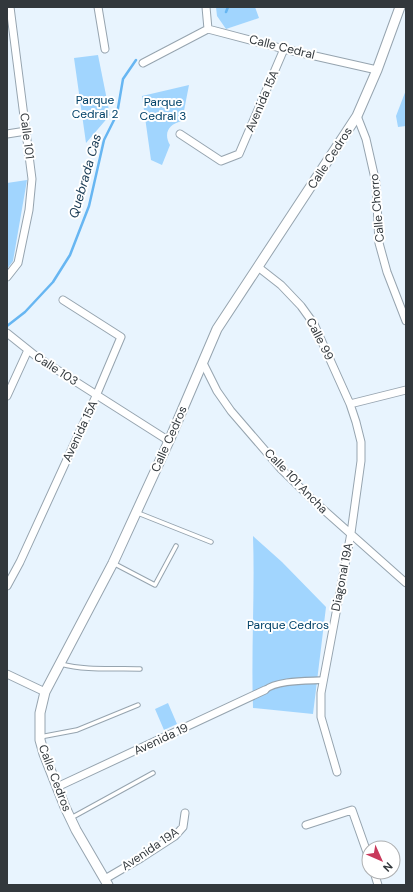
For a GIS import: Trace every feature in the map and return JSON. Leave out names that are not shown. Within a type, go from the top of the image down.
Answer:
[{"type":"street","name":"Calle 101","points":[[7,277],[18,263],[29,210],[32,179],[26,131],[11,44],[10,7]]},
{"type":"street","points":[[98,7],[105,49]]},
{"type":"street","points":[[143,63],[208,29],[206,7]]},
{"type":"street","name":"Calle Cedros","points":[[106,882],[70,818],[56,788],[44,754],[40,737],[40,713],[45,692],[113,563],[169,441],[217,329],[357,116],[377,70],[400,7]]},
{"type":"street","name":"Calle Cedral","points":[[208,29],[284,49],[377,70]]},
{"type":"street","name":"Avenida 15A","points":[[180,134],[221,161],[239,154],[284,49]]},
{"type":"street","name":"Calle Chorro","points":[[357,116],[366,139],[376,182],[379,243],[387,272],[406,321]]},
{"type":"street","points":[[7,134],[26,131]]},
{"type":"street","name":"Calle 99","points":[[258,268],[280,285],[301,306],[314,324],[350,404]]},
{"type":"street","name":"Avenida 15A","points":[[7,586],[23,555],[96,396],[121,337],[63,300]]},
{"type":"street","name":"Calle 103","points":[[9,335],[28,350],[96,396],[169,441]]},
{"type":"street","points":[[7,396],[28,350]]},
{"type":"street","name":"Calle 101 Ancha","points":[[202,363],[217,390],[231,410],[281,469],[316,503],[406,583]]},
{"type":"street","points":[[350,404],[406,390]]},
{"type":"street","name":"Diagonal 19A","points":[[336,772],[321,716],[320,693],[351,534],[361,461],[361,442],[350,404]]},
{"type":"street","points":[[7,674],[45,692]]},
{"type":"street","points":[[264,690],[270,686],[286,683],[323,680]]},
{"type":"street","name":"Avenida 19","points":[[56,788],[264,690]]},
{"type":"street","points":[[306,825],[352,810],[363,840]]},
{"type":"street","name":"Avenida 19A","points":[[106,882],[175,836],[183,827],[185,813]]},
{"type":"lane","points":[[136,512],[211,542]]},
{"type":"lane","points":[[113,563],[155,584],[176,546]]},
{"type":"lane","points":[[61,664],[71,667],[140,668]]},
{"type":"lane","points":[[40,737],[77,730],[138,705]]},
{"type":"lane","points":[[70,818],[152,773]]},
{"type":"green space","points":[[216,7],[255,7],[259,18],[226,29],[217,16]]},
{"type":"green space","name":"Parque Cedral 2","points":[[98,55],[110,115],[86,143],[74,58]]},
{"type":"green space","name":"Parque Cedral 3","points":[[189,85],[182,121],[177,122],[168,130],[167,137],[170,145],[162,165],[151,160],[142,96]]},
{"type":"green space","points":[[406,90],[406,126],[398,127],[396,116]]},
{"type":"green space","points":[[27,180],[13,261],[7,269],[7,183]]},
{"type":"green space","name":"Parque Cedros","points":[[253,536],[282,562],[326,607],[313,714],[253,708]]},
{"type":"green space","points":[[168,703],[177,724],[164,730],[155,709]]},
{"type":"waterway","name":"Quebrada Cas","points":[[226,12],[228,7]]},
{"type":"waterway","name":"Quebrada Cas","points":[[7,326],[25,312],[53,282],[70,255],[89,206],[104,140],[117,114],[123,79],[136,60]]}]
